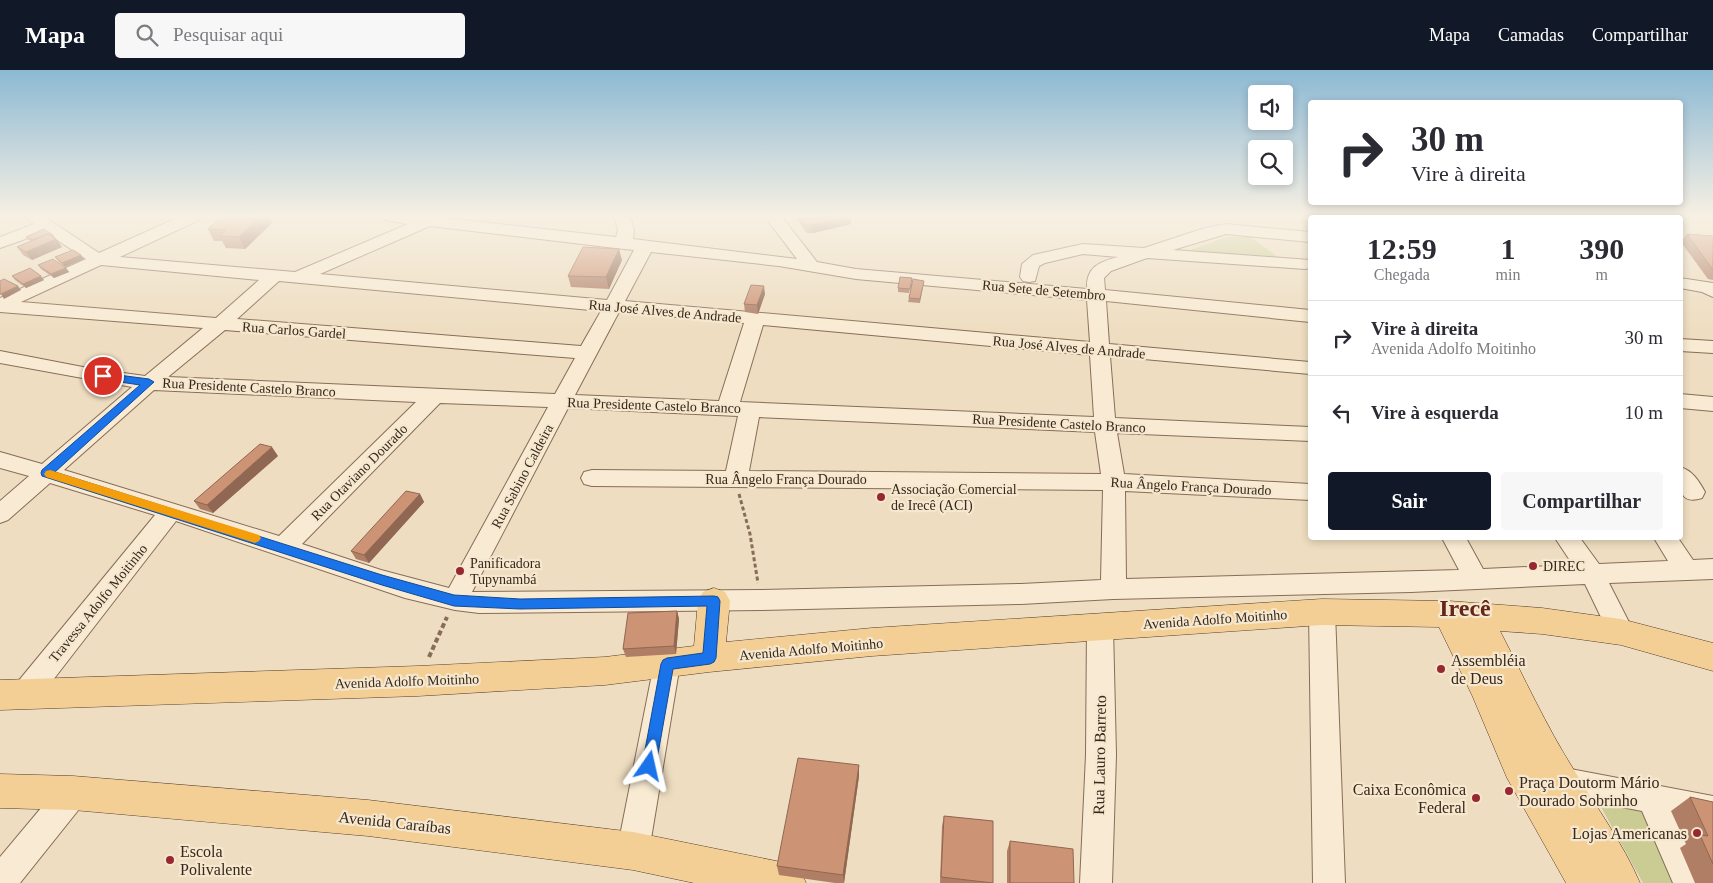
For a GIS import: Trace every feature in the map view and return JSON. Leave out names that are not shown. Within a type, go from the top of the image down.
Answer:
[{"type":"main road","points":[[710,658],[714,601]]},
{"type":"main road","name":"Avenida Adolfo Moitinho","points":[[13,694],[418,681],[605,671],[710,658],[872,642],[1322,612],[1463,615],[1542,621],[1621,632],[1713,657]]},
{"type":"main road","points":[[1463,615],[1620,883]]},
{"type":"main road","points":[[1463,615],[1488,694],[1520,766],[1587,883]]},
{"type":"main road","name":"Avenida Caraíbas","points":[[0,791],[72,793],[368,818],[633,851],[786,883]]},
{"type":"street","name":"Rua José Alves de Andrade","points":[[90,255],[98,260],[273,277],[1308,368]]},
{"type":"street","points":[[0,306],[109,255]]},
{"type":"street","points":[[296,278],[349,255]]},
{"type":"street","name":"Rua Sabino Caldeira","points":[[454,600],[614,307],[632,255]]},
{"type":"street","name":"Rua Sete de Setembro","points":[[724,255],[810,264],[856,274],[1308,303]]},
{"type":"street","points":[[803,255],[810,264]]},
{"type":"street","points":[[1029,277],[1031,264],[1039,259],[1054,255]]},
{"type":"street","points":[[1113,589],[1114,482],[1105,426],[1096,289],[1099,272],[1105,267],[1145,255]]},
{"type":"street","points":[[1159,255],[1308,268]]},
{"type":"street","points":[[1295,255],[1308,268]]},
{"type":"street","name":"Rua Sete de Setembro","points":[[810,264],[858,262],[1029,277],[1096,289],[1308,316]]},
{"type":"street","points":[[0,514],[149,382],[220,324],[273,277]]},
{"type":"street","points":[[1683,284],[1710,289]]},
{"type":"street","name":"Rua Carlos Gardel","points":[[0,306],[588,352]]},
{"type":"street","points":[[728,408],[755,320]]},
{"type":"street","points":[[1683,345],[1713,347]]},
{"type":"street","name":"Rua Presidente Castelo Branco","points":[[0,357],[88,374],[149,382],[561,402],[1308,434]]},
{"type":"street","name":"Rua Otaviano Dourado","points":[[283,547],[434,396]]},
{"type":"street","points":[[1683,401],[1713,404]]},
{"type":"street","points":[[736,479],[750,409]]},
{"type":"street","name":"Avenida Adolfo Moitinho","points":[[0,460],[283,547],[382,580],[454,600],[520,604],[761,600],[1085,592],[1113,589],[1713,569]]},
{"type":"street","name":"Rua Ângelo França Dourado","points":[[592,478],[1114,482],[1308,492]]},
{"type":"street","name":"Travessa Adolfo Moitinho","points":[[13,694],[170,512]]},
{"type":"street","points":[[1455,540],[1476,578]]},
{"type":"street","points":[[1568,540],[1592,574],[1621,632]]},
{"type":"street","points":[[1667,540],[1686,569]]},
{"type":"street","points":[[1322,612],[1329,883]]},
{"type":"street","name":"Rua Lauro Barreto","points":[[1096,883],[1101,755],[1100,627]]},
{"type":"street","points":[[633,851],[667,664]]},
{"type":"street","points":[[1560,781],[1713,811]]},
{"type":"street","points":[[0,882],[72,793]]},
{"type":"street","points":[[1652,800],[1689,883]]},
{"type":"path","points":[[736,479],[750,534],[761,600]]},
{"type":"path","points":[[418,681],[454,600]]},
{"type":"green space","points":[[1214,255],[1275,255],[1281,259]]},
{"type":"green space","points":[[1595,796],[1648,807],[1681,883],[1643,883]]},
{"type":"building","points":[[60,255],[81,255],[62,263],[55,257]]},
{"type":"building","points":[[579,255],[616,255],[606,277],[568,276]]},
{"type":"building","points":[[1702,255],[1713,255],[1713,270]]},
{"type":"building","points":[[53,259],[66,268],[51,274],[38,265]]},
{"type":"building","points":[[30,268],[41,276],[23,284],[12,276]]},
{"type":"building","points":[[900,277],[912,278],[910,289],[898,288]]},
{"type":"building","points":[[4,279],[18,286],[0,294],[0,281]]},
{"type":"building","points":[[913,279],[924,281],[920,299],[909,298]]},
{"type":"building","points":[[751,285],[764,286],[757,305],[744,304]]},
{"type":"building","points":[[260,444],[272,447],[207,505],[194,501]]},
{"type":"building","points":[[406,491],[420,494],[364,555],[351,551]]},
{"type":"building","points":[[677,611],[674,646],[623,649],[628,613]]},
{"type":"building","points":[[798,758],[859,765],[843,875],[777,866]]},
{"type":"building","points":[[1690,797],[1713,802],[1713,864],[1700,835],[1708,836]]},
{"type":"building","points":[[944,816],[993,821],[993,883],[941,877]]},
{"type":"building","points":[[1010,841],[1073,849],[1074,883],[1010,883]]},
{"type":"slow traffic","points":[[50,474],[255,538]]},
{"type":"place","name":"Associação Comercial de Irecê (ACI)","points":[[881,497]]},
{"type":"place","name":"DIREC","points":[[1533,566]]},
{"type":"place","name":"Panificadora Tupynambá","points":[[460,571]]},
{"type":"place","name":"Assembléia de Deus","points":[[1441,669]]},
{"type":"place","name":"Praça Doutorm Mário Dourado Sobrinho","points":[[1509,791]]},
{"type":"place","name":"Caixa Econômica Federal","points":[[1476,798]]},
{"type":"place","name":"Lojas Americanas","points":[[1697,833]]},
{"type":"place","name":"Escola Polivalente","points":[[170,860]]},
{"type":"district","name":"Irecê","points":[[1465,608]]},
{"type":"route","points":[[103,376],[149,382],[46,473],[382,580],[454,600],[520,604],[714,601],[710,658],[667,664],[649,766]]}]
